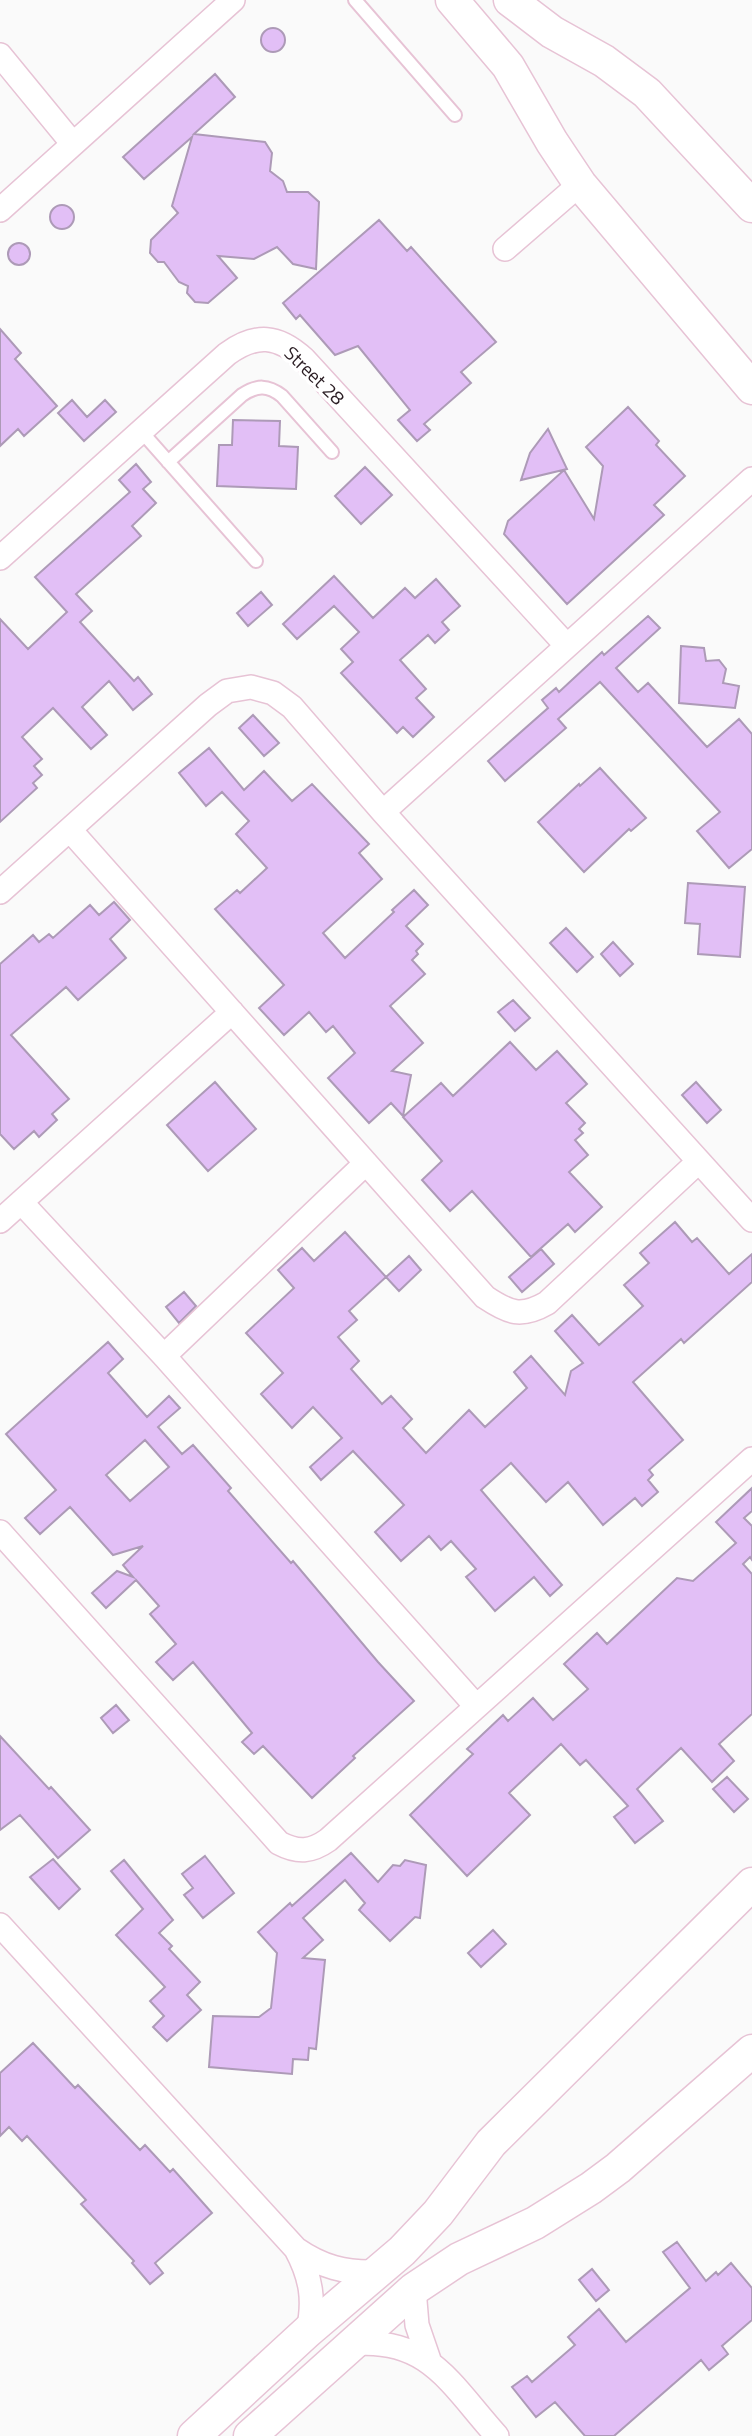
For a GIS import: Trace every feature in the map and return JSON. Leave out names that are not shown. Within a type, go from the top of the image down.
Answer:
[{"type":"main road","points":[[452,0],[508,66],[551,142],[580,184],[752,388]]},
{"type":"main road","points":[[510,0],[552,32],[604,61],[647,93],[751,203]]},
{"type":"main road","points":[[194,2436],[426,2227],[491,2143],[752,1884]]},
{"type":"main road","points":[[250,2436],[414,2288],[459,2259],[535,2223],[591,2188],[618,2168],[752,2051]]},
{"type":"street","points":[[0,210],[233,0]]},
{"type":"street","points":[[0,55],[73,144]]},
{"type":"street","points":[[505,248],[580,184]]},
{"type":"street","name":"Street 28","points":[[0,558],[242,344],[258,339],[276,340],[292,347],[567,646]]},
{"type":"street","points":[[383,812],[752,479]]},
{"type":"street","points":[[0,892],[208,705],[228,691],[251,687],[273,693],[292,706],[383,812],[752,1220]]},
{"type":"street","points":[[71,830],[485,1297],[499,1306],[515,1312],[533,1311],[547,1303],[698,1162]]},
{"type":"street","points":[[0,1221],[232,1012]]},
{"type":"street","points":[[164,1356],[366,1163]]},
{"type":"street","points":[[21,1202],[164,1356],[476,1706]]},
{"type":"street","points":[[0,1532],[279,1843],[304,1851],[317,1848],[328,1840],[752,1459]]},
{"type":"street","points":[[0,1925],[296,2249],[314,2261],[334,2269],[355,2273],[376,2272]]},
{"type":"street","points":[[296,2249],[306,2268],[312,2289],[313,2310],[308,2331]]},
{"type":"street","points":[[414,2288],[417,2325],[429,2360]]},
{"type":"street","points":[[352,2344],[368,2342],[392,2345],[429,2360],[497,2436]]},
{"type":"lane","points":[[355,0],[455,115]]},
{"type":"lane","points":[[168,462],[242,395],[251,388],[262,386],[273,389],[282,396],[332,452]]},
{"type":"lane","points":[[141,431],[256,561]]},
{"type":"building","points":[[273,28],[282,31],[285,40],[282,49],[273,52],[264,49],[261,40],[264,31]]},
{"type":"building","points":[[215,74],[235,97],[194,134],[265,142],[272,153],[270,171],[283,181],[287,192],[308,192],[319,202],[316,269],[293,264],[277,247],[254,259],[218,256],[237,278],[208,303],[195,302],[187,293],[188,286],[179,282],[164,262],[158,262],[150,253],[151,240],[178,213],[172,206],[192,137],[144,179],[123,157]]},
{"type":"building","points":[[62,205],[73,212],[74,217],[67,228],[62,229],[51,222],[50,217],[57,206]]},
{"type":"building","points":[[379,220],[407,251],[411,247],[496,342],[461,372],[471,383],[424,424],[430,430],[417,441],[398,420],[410,410],[358,346],[335,355],[300,315],[296,319],[283,303]]},
{"type":"building","points":[[19,243],[27,246],[30,254],[27,262],[19,265],[11,262],[8,254],[11,246]]},
{"type":"building","points":[[0,329],[21,353],[15,359],[57,406],[24,436],[18,429],[0,446]]},
{"type":"building","points":[[72,400],[87,417],[105,400],[116,412],[84,441],[58,413]]},
{"type":"building","points":[[628,407],[659,441],[656,445],[685,476],[654,505],[664,515],[567,604],[504,534],[508,521],[564,470],[594,519],[603,466],[586,447]]},
{"type":"building","points":[[233,420],[280,421],[279,446],[298,447],[296,489],[217,486],[219,445],[232,445]]},
{"type":"building","points":[[548,429],[567,469],[521,480],[530,453]]},
{"type":"building","points":[[136,464],[151,482],[143,489],[156,503],[132,526],[141,536],[76,594],[92,611],[80,622],[134,681],[138,677],[152,694],[133,710],[109,681],[82,707],[107,735],[91,749],[53,708],[22,737],[42,759],[34,766],[42,775],[33,783],[37,788],[0,822],[0,619],[28,649],[67,612],[35,577],[130,492],[119,480]]},
{"type":"building","points":[[365,467],[392,495],[361,524],[335,496]]},
{"type":"building","points":[[334,576],[373,618],[405,588],[415,598],[436,579],[460,606],[442,622],[449,630],[435,643],[428,635],[400,660],[426,689],[416,698],[434,717],[413,737],[403,727],[397,733],[341,673],[353,662],[341,649],[359,632],[334,606],[297,639],[283,624]]},
{"type":"building","points":[[261,592],[272,605],[248,626],[237,613]]},
{"type":"building","points":[[648,616],[660,628],[616,668],[638,692],[648,683],[707,747],[739,719],[752,734],[752,849],[729,868],[697,831],[720,812],[600,682],[558,719],[566,728],[505,781],[488,761],[548,708],[542,700],[556,688],[559,692],[602,652],[604,655]]},
{"type":"building","points":[[681,646],[704,648],[706,661],[719,660],[726,669],[723,683],[739,686],[735,708],[679,703]]},
{"type":"building","points":[[253,715],[279,743],[264,756],[239,728]]},
{"type":"building","points":[[209,748],[244,790],[264,771],[292,801],[312,784],[369,844],[359,853],[382,879],[323,933],[345,958],[414,890],[428,905],[406,926],[423,944],[412,960],[425,974],[390,1006],[423,1043],[392,1071],[411,1075],[403,1116],[391,1103],[369,1123],[328,1078],[355,1053],[333,1026],[326,1032],[309,1012],[284,1035],[259,1008],[284,985],[215,909],[237,890],[240,893],[267,868],[236,834],[249,821],[222,792],[206,806],[179,773]]},
{"type":"building","points":[[600,768],[646,818],[631,831],[629,829],[584,872],[538,822]]},
{"type":"building","points":[[688,883],[745,887],[740,957],[698,954],[700,924],[685,923]]},
{"type":"building","points":[[114,902],[130,920],[110,939],[126,958],[78,1000],[66,987],[11,1035],[69,1099],[52,1114],[57,1120],[39,1137],[34,1131],[14,1149],[0,1134],[0,964],[33,935],[39,942],[49,934],[53,938],[90,905],[99,915]]},
{"type":"building","points":[[566,928],[593,957],[577,972],[550,943]]},
{"type":"building","points":[[613,942],[633,964],[620,976],[601,954]]},
{"type":"building","points":[[513,1000],[530,1018],[515,1031],[498,1012]]},
{"type":"building","points":[[510,1042],[536,1070],[557,1051],[587,1084],[566,1103],[585,1123],[579,1129],[583,1133],[575,1140],[588,1155],[569,1172],[602,1207],[575,1232],[568,1224],[531,1257],[472,1191],[450,1211],[422,1180],[442,1161],[403,1117],[441,1083],[453,1096]]},
{"type":"building","points":[[215,1082],[256,1129],[208,1171],[167,1125]]},
{"type":"building","points":[[696,1082],[721,1110],[707,1123],[682,1095]]},
{"type":"building","points":[[675,1222],[692,1242],[697,1238],[729,1274],[752,1254],[752,1282],[684,1343],[681,1339],[633,1382],[683,1440],[649,1470],[653,1475],[648,1480],[658,1492],[642,1506],[635,1498],[603,1525],[568,1482],[546,1502],[511,1463],[481,1490],[562,1585],[550,1596],[534,1577],[495,1611],[466,1577],[476,1569],[451,1541],[441,1550],[429,1536],[401,1561],[375,1532],[404,1505],[353,1451],[321,1480],[310,1467],[342,1438],[313,1407],[292,1428],[261,1394],[283,1373],[246,1333],[294,1288],[278,1270],[302,1248],[314,1261],[345,1232],[386,1277],[349,1311],[357,1320],[338,1337],[359,1361],[351,1369],[382,1404],[391,1396],[412,1419],[403,1428],[426,1453],[469,1410],[485,1427],[527,1388],[514,1372],[531,1356],[565,1395],[571,1371],[583,1363],[555,1331],[572,1315],[599,1345],[643,1306],[624,1285],[649,1263],[640,1253]]},
{"type":"building","points":[[541,1249],[554,1264],[522,1292],[509,1277]]},
{"type":"building","points":[[409,1256],[421,1270],[399,1291],[386,1277]]},
{"type":"building","points":[[184,1292],[196,1306],[179,1323],[166,1307]]},
{"type":"building","points":[[108,1342],[123,1359],[108,1373],[147,1417],[169,1396],[180,1408],[158,1427],[182,1454],[193,1445],[231,1488],[228,1491],[291,1563],[293,1561],[414,1701],[353,1756],[355,1758],[312,1798],[263,1746],[254,1754],[242,1742],[252,1733],[193,1662],[173,1680],[156,1662],[176,1644],[150,1614],[159,1606],[136,1580],[106,1608],[92,1593],[117,1571],[133,1577],[123,1565],[143,1546],[113,1555],[70,1507],[40,1534],[25,1518],[56,1490],[6,1434]],"holes":[[[145,1440],[169,1467],[130,1501],[106,1475]]]},
{"type":"building","points":[[752,1488],[752,1511],[744,1518],[752,1526],[752,1560],[750,1557],[743,1564],[752,1574],[752,1714],[719,1744],[734,1761],[712,1782],[681,1748],[637,1789],[663,1821],[635,1843],[614,1817],[628,1806],[586,1760],[580,1765],[561,1744],[509,1793],[530,1815],[467,1876],[410,1815],[473,1754],[467,1749],[503,1715],[508,1721],[533,1698],[553,1720],[588,1689],[564,1664],[597,1633],[607,1644],[677,1578],[693,1581],[736,1543],[716,1522]]},
{"type":"building","points":[[116,1705],[129,1720],[113,1733],[101,1718]]},
{"type":"building","points":[[0,1736],[90,1830],[58,1858],[20,1815],[0,1830]]},
{"type":"building","points":[[727,1777],[748,1799],[734,1812],[713,1789]]},
{"type":"building","points":[[351,1853],[378,1882],[393,1865],[400,1866],[405,1860],[426,1865],[420,1918],[415,1917],[390,1941],[359,1910],[365,1903],[345,1880],[303,1918],[323,1940],[303,1958],[325,1960],[316,2049],[309,2048],[308,2060],[293,2059],[292,2074],[209,2067],[213,2016],[259,2017],[271,2008],[277,1953],[258,1932],[290,1903],[292,1906]]},
{"type":"building","points":[[205,1856],[234,1893],[203,1918],[184,1895],[193,1888],[182,1874]]},
{"type":"building","points":[[53,1859],[80,1889],[59,1909],[30,1877]]},
{"type":"building","points":[[124,1860],[173,1920],[159,1933],[172,1946],[169,1949],[200,1982],[187,1995],[201,2010],[167,2041],[153,2027],[164,2016],[150,2001],[165,1987],[116,1935],[143,1909],[111,1871]]},
{"type":"building","points":[[493,1930],[506,1944],[481,1967],[468,1953]]},
{"type":"building","points":[[33,2043],[75,2088],[78,2085],[140,2150],[145,2145],[170,2172],[173,2169],[212,2213],[155,2263],[163,2273],[150,2284],[132,2263],[134,2261],[81,2204],[86,2200],[27,2136],[22,2141],[9,2127],[0,2136],[0,2073]]},
{"type":"building","points":[[677,2242],[706,2281],[716,2272],[718,2275],[731,2263],[752,2288],[752,2320],[722,2346],[728,2354],[709,2370],[701,2360],[614,2436],[585,2436],[555,2402],[536,2417],[512,2387],[527,2376],[532,2382],[575,2345],[568,2337],[599,2309],[626,2342],[690,2288],[663,2252]]},
{"type":"building","points":[[592,2269],[609,2290],[596,2301],[579,2280]]}]
